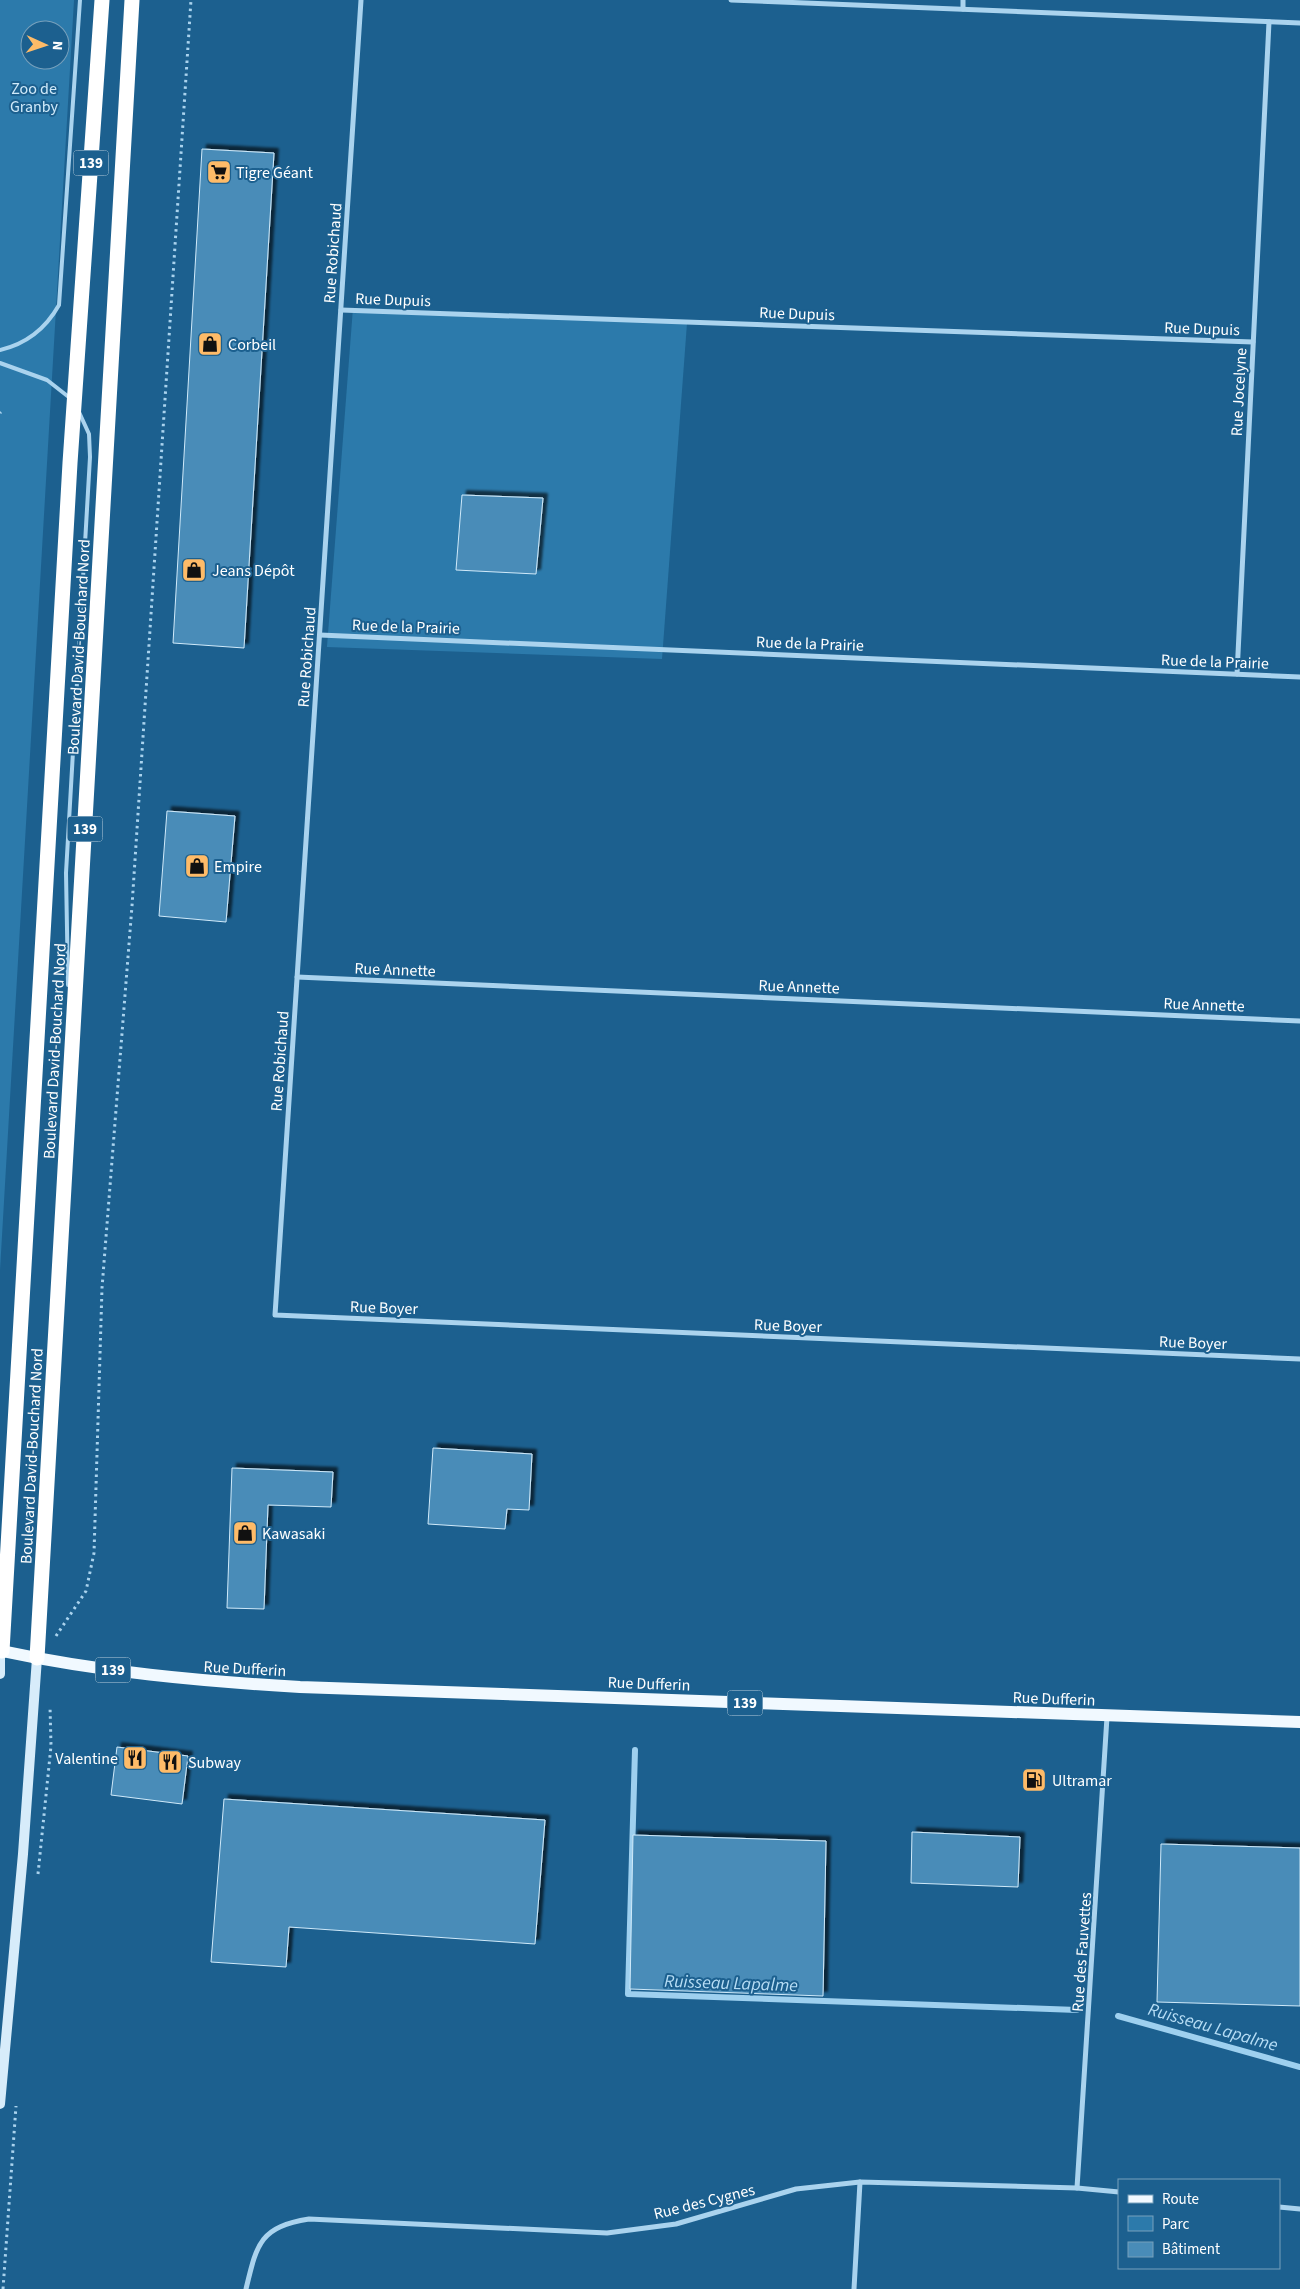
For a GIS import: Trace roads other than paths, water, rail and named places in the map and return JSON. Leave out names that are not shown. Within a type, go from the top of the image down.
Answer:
[{"type":"highway","name":"Boulevard David-Bouchard Nord","points":[[1,1651],[13,1480],[75,404],[102,0]]},
{"type":"highway","name":"Boulevard David-Bouchard Nord","points":[[37,1658],[132,0]]},
{"type":"highway","points":[[0,1525],[13,1480]]},
{"type":"main road","name":"Rue Dufferin","points":[[1,1651],[189,1681],[290,1687],[1107,1717],[1300,1722]]},
{"type":"street","name":"Rue Robichaud","points":[[275,1315],[361,0]]},
{"type":"street","points":[[731,0],[1300,23]]},
{"type":"street","points":[[963,0],[963,9]]},
{"type":"street","name":"Rue Jocelyne","points":[[1237,674],[1269,22]]},
{"type":"street","name":"Rue Dupuis","points":[[341,310],[1253,342]]},
{"type":"street","name":"Rue de la Prairie","points":[[320,635],[1300,677]]},
{"type":"street","name":"Rue Annette","points":[[297,977],[1300,1021]]},
{"type":"street","name":"Rue Boyer","points":[[275,1315],[1300,1360]]},
{"type":"street","name":"Boulevard David-Bouchard Nord","points":[[0,1674],[1,1651]]},
{"type":"street","name":"Boulevard David-Bouchard Nord","points":[[0,2104],[23,1854],[37,1658]]},
{"type":"street","name":"Rue des Fauvettes","points":[[1077,2188],[1107,1717]]},
{"type":"street","points":[[854,2289],[860,2182]]},
{"type":"street","name":"Rue des Cygnes","points":[[246,2289],[253,2262],[267,2233],[285,2223],[309,2219],[607,2233],[676,2224],[796,2189],[860,2182],[1077,2188],[1118,2192]]},
{"type":"street","points":[[1280,2207],[1300,2209]]},
{"type":"lane","points":[[0,350],[30,337],[52,318],[59,305],[64,265],[80,0]]},
{"type":"lane","points":[[0,363],[48,380],[59,387],[75,404],[89,434],[90,457],[66,873],[68,988]]},
{"type":"lane","points":[[69,998],[71,1075]]},
{"type":"waterway","name":"Ruisseau Lapalme","points":[[635,1750],[628,1994],[1077,2010]]},
{"type":"waterway","name":"Ruisseau Lapalme","points":[[1118,2016],[1300,2067]]},
{"type":"place","name":"Tigre Géant","points":[[219,172]]},
{"type":"place","name":"Corbeil","points":[[210,344]]},
{"type":"place","name":"Jeans Dépôt","points":[[194,570]]},
{"type":"place","name":"Empire","points":[[197,866]]},
{"type":"place","name":"Kawasaki","points":[[245,1533]]},
{"type":"place","name":"Valentine","points":[[135,1758]]},
{"type":"place","name":"Subway","points":[[170,1762]]},
{"type":"place","name":"Ultramar","points":[[1034,1780]]},
{"type":"park label","name":"Zoo de Granby","points":[[34,97]]}]
